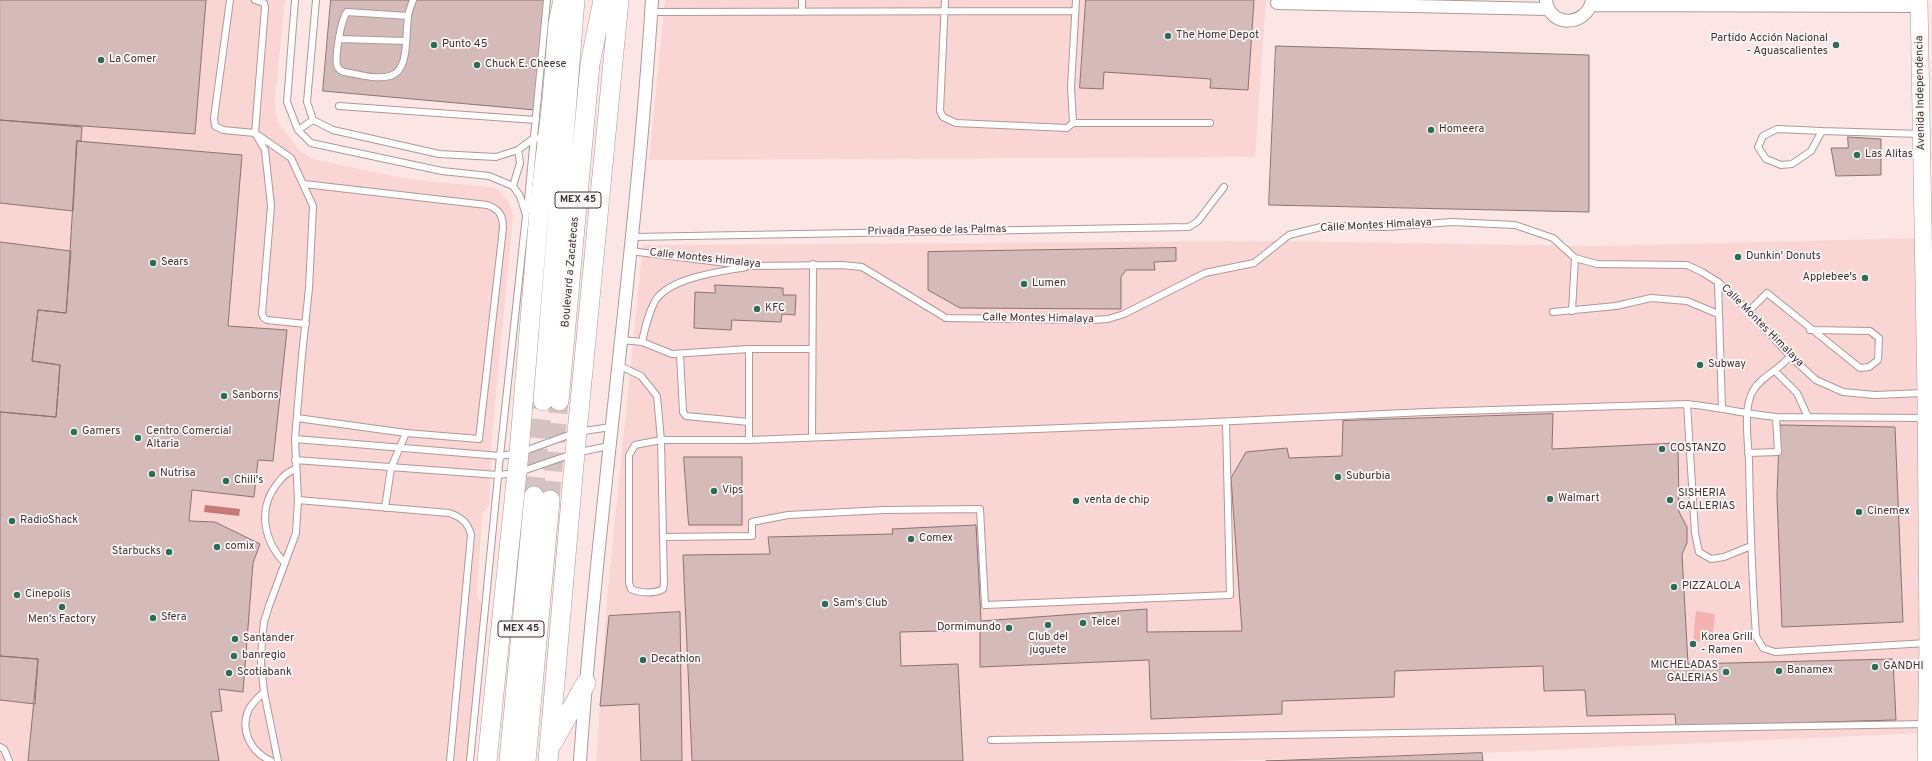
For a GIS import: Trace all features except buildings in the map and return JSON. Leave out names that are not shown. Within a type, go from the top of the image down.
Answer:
[{"type":"main road","name":"Boulevard a Zacatecas","points":[[575,0],[551,401],[590,64],[603,0]]},
{"type":"main road","points":[[549,755],[575,452],[619,0]]},
{"type":"main road","name":"Avenida Independencia","points":[[1919,3],[1929,393],[1926,761]]},
{"type":"main road","points":[[487,761],[482,729],[520,453],[539,211],[540,139],[554,7]]},
{"type":"main road","name":"MEX 45","points":[[509,761],[542,498],[526,761]]},
{"type":"main road","points":[[549,755],[586,683]]},
{"type":"street","points":[[1276,3],[1547,4],[1558,19],[1571,21],[1583,16],[1591,3],[1919,3]]},
{"type":"street","points":[[580,761],[609,446],[632,236],[652,6]]},
{"type":"lane","points":[[230,0],[214,118],[215,126],[223,130],[255,133],[291,158],[313,206],[306,324],[297,418],[296,469],[298,500],[296,533],[264,622],[261,663],[264,692],[278,761]]},
{"type":"lane","points":[[255,0],[264,3],[266,7],[255,133],[265,150],[271,206],[262,314],[267,320],[306,324]]},
{"type":"lane","points":[[295,0],[287,102],[298,130],[310,143],[442,171],[490,176],[513,186],[520,196],[526,215]]},
{"type":"lane","points":[[316,0],[307,102],[314,120],[333,130],[439,154],[496,157],[518,150],[540,139]]},
{"type":"lane","points":[[408,16],[347,12],[340,39],[337,64],[338,69],[344,72],[382,77],[390,76],[397,72],[403,62],[408,16],[413,0]]},
{"type":"lane","points":[[802,0],[802,12]]},
{"type":"lane","points":[[945,0],[940,111],[943,117],[956,123],[1067,128],[1073,123],[1210,123]]},
{"type":"lane","points":[[1073,123],[1071,87],[1076,0]]},
{"type":"lane","points":[[652,6],[802,12],[944,10],[1075,11]]},
{"type":"lane","points":[[470,761],[482,729],[498,475],[526,215],[540,139],[536,120],[554,7]]},
{"type":"lane","points":[[340,39],[406,41]]},
{"type":"lane","points":[[339,106],[536,120]]},
{"type":"lane","points":[[298,130],[314,120]]},
{"type":"lane","points":[[1822,131],[1811,152],[1792,164],[1780,165],[1766,159],[1758,147],[1763,136],[1777,129],[1922,134]]},
{"type":"lane","points":[[513,186],[520,163],[518,150]]},
{"type":"lane","points":[[297,418],[406,433],[479,439],[503,219],[500,213],[487,204],[304,184]]},
{"type":"lane","name":"Privada Paseo de las Palmas","points":[[632,236],[1189,227],[1198,221],[1224,186]]},
{"type":"lane","name":"Calle Montes Himalaya","points":[[630,251],[751,266],[812,264],[862,267],[946,318],[1092,320],[1108,319],[1124,314],[1205,273],[1254,263],[1289,235],[1325,226],[1386,227],[1452,222],[1515,225],[1553,238],[1575,258],[1597,264],[1687,265],[1718,282],[1749,311],[1790,356],[1816,380],[1842,392],[1875,395],[1929,393]]},
{"type":"lane","points":[[1572,311],[1575,258]]},
{"type":"lane","points":[[812,264],[812,438]]},
{"type":"lane","points":[[642,342],[648,315],[656,300],[669,288],[694,278],[751,266]]},
{"type":"lane","points":[[1718,282],[1722,408]]},
{"type":"lane","points":[[1749,311],[1767,293],[1810,330],[1860,368],[1870,367],[1878,360],[1879,338],[1870,332],[1810,330]]},
{"type":"lane","points":[[1553,312],[1616,306],[1651,298],[1687,301],[1718,314]]},
{"type":"lane","points":[[621,340],[642,342],[661,351],[680,354],[749,349],[811,349]]},
{"type":"lane","points":[[749,349],[749,440]]},
{"type":"lane","points":[[680,354],[683,412],[686,416],[749,422]]},
{"type":"lane","points":[[1790,356],[1775,371],[1766,376],[1752,392],[1748,414],[1750,546],[1756,636],[1763,648],[1775,652],[1928,643]]},
{"type":"lane","points":[[618,365],[640,376],[657,396],[661,440],[664,584],[663,589],[659,591],[636,592],[631,589],[630,583],[629,455],[635,445],[661,440],[812,438],[1226,422],[1418,412],[1687,404],[1776,417],[1929,418]]},
{"type":"lane","points":[[1775,371],[1797,393],[1808,417]]},
{"type":"lane","points":[[1687,404],[1695,533],[1699,552],[1711,559],[1724,557],[1750,546]]},
{"type":"lane","points":[[1748,453],[1778,452],[1776,417]]},
{"type":"lane","points":[[664,537],[752,536],[752,522],[788,515],[884,510],[980,508],[985,605],[1230,595],[1226,422]]},
{"type":"lane","points":[[296,439],[500,456],[520,453],[577,432],[611,427]]},
{"type":"lane","points":[[385,508],[391,468],[406,433]]},
{"type":"lane","points":[[296,460],[498,475],[517,473],[575,452],[609,446]]},
{"type":"lane","points":[[286,563],[278,555],[269,541],[265,526],[265,513],[268,498],[273,488],[290,470],[296,469]]},
{"type":"lane","points":[[298,500],[449,513],[459,516],[469,527],[471,535],[450,761]]},
{"type":"lane","points":[[264,692],[249,709],[246,730],[249,740],[256,751],[262,757],[271,761]]},
{"type":"lane","points":[[991,740],[1926,724]]},
{"type":"lane","points":[[0,747],[4,749],[9,761]]},
{"type":"shaded area","name":"Centro Comercial Altaria","points":[[0,0],[285,0],[275,99],[277,121],[300,151],[313,159],[398,177],[498,189],[509,202],[513,216],[492,436],[489,507],[482,513],[477,596],[483,607],[468,761],[0,761]]},
{"type":"shaded area","points":[[665,0],[1266,0],[1255,157],[649,160]]},
{"type":"shaded area","points":[[1921,238],[1922,733],[1482,753],[1223,761],[596,761],[607,598],[643,245],[1277,241],[1597,246]]},
{"type":"shaded area","points":[[205,505],[240,509],[239,516],[204,512]]},
{"type":"shaded area","points":[[1696,611],[1715,614],[1712,642],[1693,641]]},
{"type":"tunnel","points":[[534,496],[543,401]]},
{"type":"tunnel","points":[[550,500],[559,401]]},
{"type":"place","name":"The Home Depot","points":[[1168,36]]},
{"type":"place","name":"Punto 45","points":[[434,45]]},
{"type":"place","name":"Partido Acción Nacional - Aguascalientes","points":[[1836,45]]},
{"type":"place","name":"La Comer","points":[[101,60]]},
{"type":"place","name":"Chuck E. Cheese","points":[[477,65]]},
{"type":"place","name":"Homeera","points":[[1431,130]]},
{"type":"place","name":"Las Alitas","points":[[1857,155]]},
{"type":"place","name":"Dunkin' Donuts","points":[[1738,257]]},
{"type":"place","name":"Sears","points":[[153,263]]},
{"type":"place","name":"Applebee's","points":[[1865,278]]},
{"type":"place","name":"Lumen","points":[[1024,284]]},
{"type":"place","name":"KFC","points":[[757,309]]},
{"type":"place","name":"Subway","points":[[1700,365]]},
{"type":"place","name":"Sanborns","points":[[224,396]]},
{"type":"place","name":"Gamers","points":[[74,432]]},
{"type":"place","name":"Centro Comercial Altaria","points":[[138,438]]},
{"type":"place","name":"COSTANZO","points":[[1662,449]]},
{"type":"place","name":"Nutrisa","points":[[152,474]]},
{"type":"place","name":"Suburbia","points":[[1338,477]]},
{"type":"place","name":"Chili's","points":[[226,481]]},
{"type":"place","name":"Vips","points":[[714,491]]},
{"type":"place","name":"Walmart","points":[[1550,499]]},
{"type":"place","name":"SISHERIA GALLERIAS","points":[[1670,500]]},
{"type":"place","name":"venta de chip","points":[[1076,501]]},
{"type":"place","name":"Cinemex","points":[[1859,512]]},
{"type":"place","name":"RadioShack","points":[[12,521]]},
{"type":"place","name":"Comex","points":[[911,539]]},
{"type":"place","name":"comix","points":[[217,547]]},
{"type":"place","name":"Starbucks","points":[[169,552]]},
{"type":"place","name":"PIZZALOLA","points":[[1674,587]]},
{"type":"place","name":"Cinepolis","points":[[17,595]]},
{"type":"place","name":"Sam's Club","points":[[825,604]]},
{"type":"place","name":"Men's Factory","points":[[62,607]]},
{"type":"place","name":"Sfera","points":[[153,618]]},
{"type":"place","name":"Telcel","points":[[1083,623]]},
{"type":"place","name":"Club del juguete","points":[[1048,625]]},
{"type":"place","name":"Dormimundo","points":[[1009,628]]},
{"type":"place","name":"Santander","points":[[235,639]]},
{"type":"place","name":"Korea Grill - Ramen","points":[[1693,644]]},
{"type":"place","name":"banregio","points":[[234,656]]},
{"type":"place","name":"Decathlon","points":[[643,660]]},
{"type":"place","name":"GANDHI","points":[[1875,667]]},
{"type":"place","name":"Banamex","points":[[1779,671]]},
{"type":"place","name":"MICHELADAS GALERIAS","points":[[1726,672]]},
{"type":"place","name":"Scotiabank","points":[[229,673]]}]
